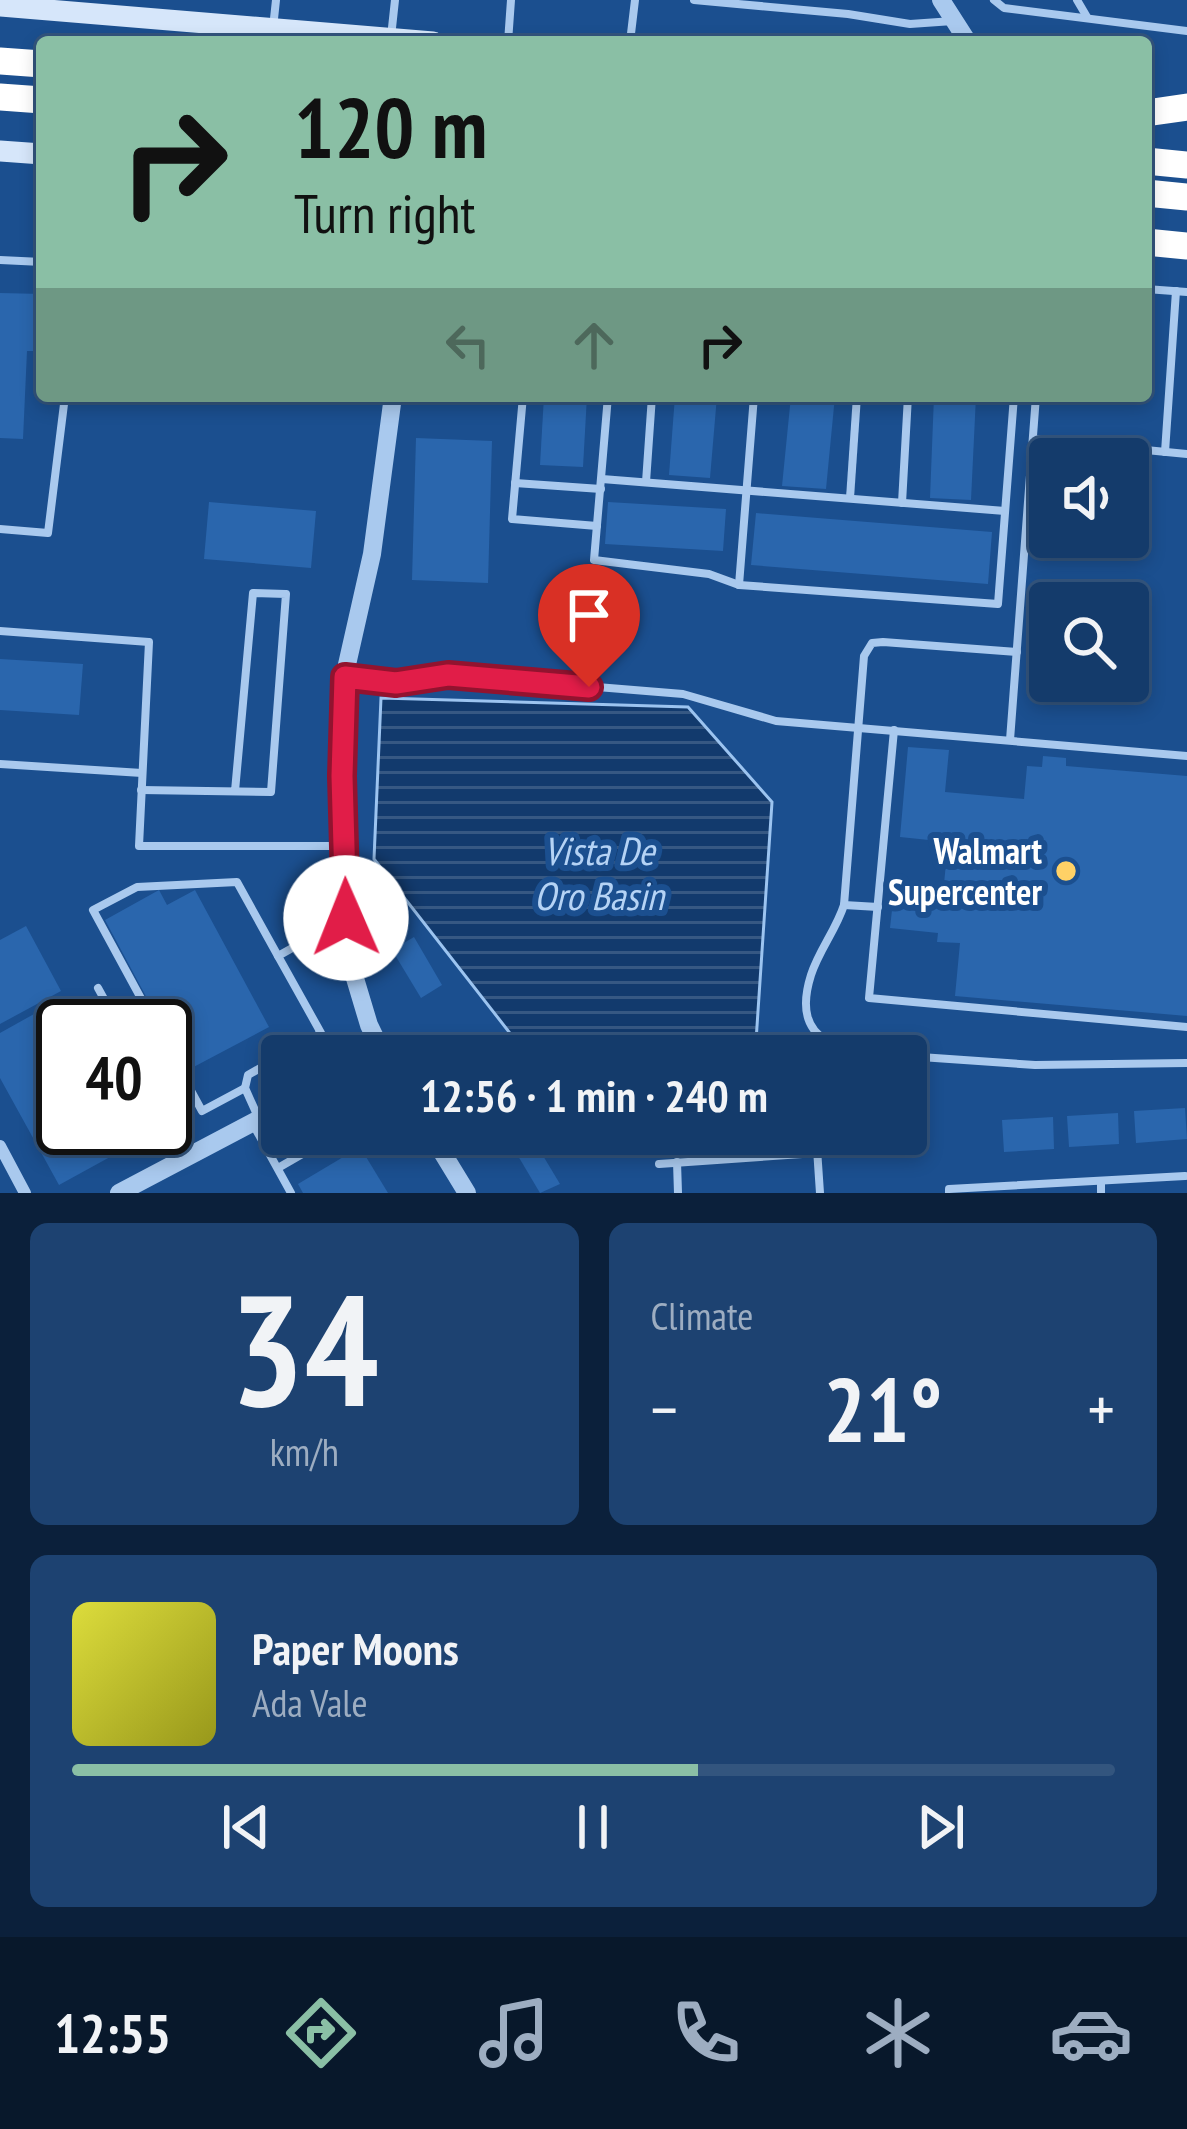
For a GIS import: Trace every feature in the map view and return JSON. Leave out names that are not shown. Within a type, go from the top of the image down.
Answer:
[{"type":"highway","points":[[0,61],[36,64]]},
{"type":"highway","points":[[0,97],[36,100]]},
{"type":"highway","points":[[1152,112],[1187,107]]},
{"type":"highway","points":[[1152,161],[1187,164]]},
{"type":"highway","points":[[1152,194],[1187,197]]},
{"type":"highway","points":[[1152,247],[1187,250]]},
{"type":"main road","points":[[0,6],[140,9],[367,36]]},
{"type":"main road","points":[[1152,104],[1187,107]]},
{"type":"main road","points":[[0,151],[36,154]]},
{"type":"street","points":[[941,0],[964,36]]},
{"type":"street","points":[[373,1035],[358,995],[346,918],[345,677],[372,554],[392,402]]},
{"type":"street","points":[[192,1153],[261,1118]]},
{"type":"street","points":[[0,1146],[25,1193]]},
{"type":"street","points":[[119,1193],[187,1155]]},
{"type":"street","points":[[443,1155],[466,1193]]},
{"type":"lane","points":[[273,28],[276,0]]},
{"type":"lane","points":[[391,36],[395,0]]},
{"type":"lane","points":[[508,36],[511,0]]},
{"type":"lane","points":[[631,36],[634,0]]},
{"type":"lane","points":[[694,0],[760,3],[910,24],[955,21]]},
{"type":"lane","points":[[775,7],[788,0]]},
{"type":"lane","points":[[994,0],[1004,8],[1187,31]]},
{"type":"lane","points":[[1077,0],[1088,18]]},
{"type":"lane","points":[[0,260],[36,262]]},
{"type":"lane","points":[[1152,289],[1187,292]]},
{"type":"lane","points":[[1165,452],[1175,291]]},
{"type":"lane","points":[[0,530],[48,533],[64,402]]},
{"type":"lane","points":[[522,402],[512,519],[597,526]]},
{"type":"lane","points":[[608,402],[594,560],[710,574],[739,585],[998,604],[1014,402]]},
{"type":"lane","points":[[646,482],[652,402]]},
{"type":"lane","points":[[739,585],[754,402]]},
{"type":"lane","points":[[850,498],[857,402]]},
{"type":"lane","points":[[902,502],[908,402]]},
{"type":"lane","points":[[1033,438],[1036,402]]},
{"type":"lane","points":[[1149,450],[1187,454]]},
{"type":"lane","points":[[515,483],[646,482],[1005,511]]},
{"type":"lane","points":[[1010,740],[1029,492]]},
{"type":"lane","points":[[142,790],[271,792],[286,594],[253,593],[235,791]]},
{"type":"lane","points":[[0,631],[149,642],[139,846],[344,847]]},
{"type":"lane","points":[[819,1035],[808,1013],[810,977],[832,939],[844,905],[864,656],[872,644],[1017,652]]},
{"type":"lane","points":[[345,677],[396,683],[448,675],[683,694],[776,721],[1187,755]]},
{"type":"lane","points":[[894,730],[869,998],[1187,1028]]},
{"type":"lane","points":[[0,764],[142,773]]},
{"type":"lane","points":[[141,999],[93,910],[137,887],[237,881],[321,1033],[248,1075],[245,1088],[291,1193]]},
{"type":"lane","points":[[844,905],[879,907]]},
{"type":"lane","points":[[278,956],[346,918]]},
{"type":"lane","points":[[98,988],[104,999]]},
{"type":"lane","points":[[927,1057],[1035,1065],[1187,1063]]},
{"type":"lane","points":[[192,1092],[202,1111],[245,1088]]},
{"type":"lane","points":[[278,1168],[301,1155]]},
{"type":"lane","points":[[659,1164],[786,1155]]},
{"type":"lane","points":[[817,1155],[820,1193]]},
{"type":"lane","points":[[676,1162],[678,1193]]},
{"type":"lane","points":[[949,1193],[949,1189],[1185,1176]]},
{"type":"lane","points":[[1101,1181],[1101,1193]]},
{"type":"water","name":"Vista De Oro Basin","points":[[381,698],[688,707],[772,802],[756,1035],[511,1035],[374,859]]},
{"type":"building","points":[[0,293],[36,294],[36,351],[27,351],[23,439],[0,438]]},
{"type":"building","points":[[544,402],[587,402],[583,467],[540,465]]},
{"type":"building","points":[[675,402],[716,402],[710,478],[669,475]]},
{"type":"building","points":[[790,402],[834,402],[826,489],[782,486]]},
{"type":"building","points":[[934,402],[976,402],[971,500],[930,498]]},
{"type":"building","points":[[416,438],[492,441],[488,583],[412,580]]},
{"type":"building","points":[[209,502],[316,511],[311,568],[204,559]]},
{"type":"building","points":[[608,502],[726,509],[723,551],[605,544]]},
{"type":"building","points":[[756,513],[992,532],[988,584],[751,565]]},
{"type":"building","points":[[0,659],[83,664],[79,715],[0,710]]},
{"type":"building","name":"Walmart Supercenter","points":[[908,747],[949,750],[945,792],[1024,799],[1027,766],[1042,767],[1043,756],[1066,758],[1066,766],[1187,776],[1187,1016],[955,996],[960,943],[937,942],[938,933],[890,928],[893,901],[942,905],[948,842],[900,837]]},
{"type":"building","points":[[159,890],[167,905],[195,890],[269,1027],[192,1068],[192,999],[147,999],[105,920]]},
{"type":"building","points":[[26,926],[61,991],[36,999],[36,1005],[0,1024],[0,940]]},
{"type":"building","points":[[414,937],[442,985],[421,998],[392,950]]},
{"type":"building","points":[[36,1013],[36,1143],[0,1078],[0,1033]]},
{"type":"building","points":[[1185,1108],[1187,1139],[1136,1143],[1134,1111]]},
{"type":"building","points":[[1118,1113],[1119,1144],[1069,1147],[1067,1116]]},
{"type":"building","points":[[1053,1117],[1054,1149],[1004,1152],[1002,1120]]},
{"type":"building","points":[[42,1155],[114,1155],[59,1185]]},
{"type":"building","points":[[347,1155],[365,1155],[388,1193],[303,1193],[298,1184]]},
{"type":"building","points":[[517,1155],[543,1155],[560,1184],[540,1193]]},
{"type":"place","name":"Walmart Supercenter","points":[[1066,871]]},
{"type":"route","points":[[346,918],[345,677],[396,683],[448,675],[589,687]]}]
